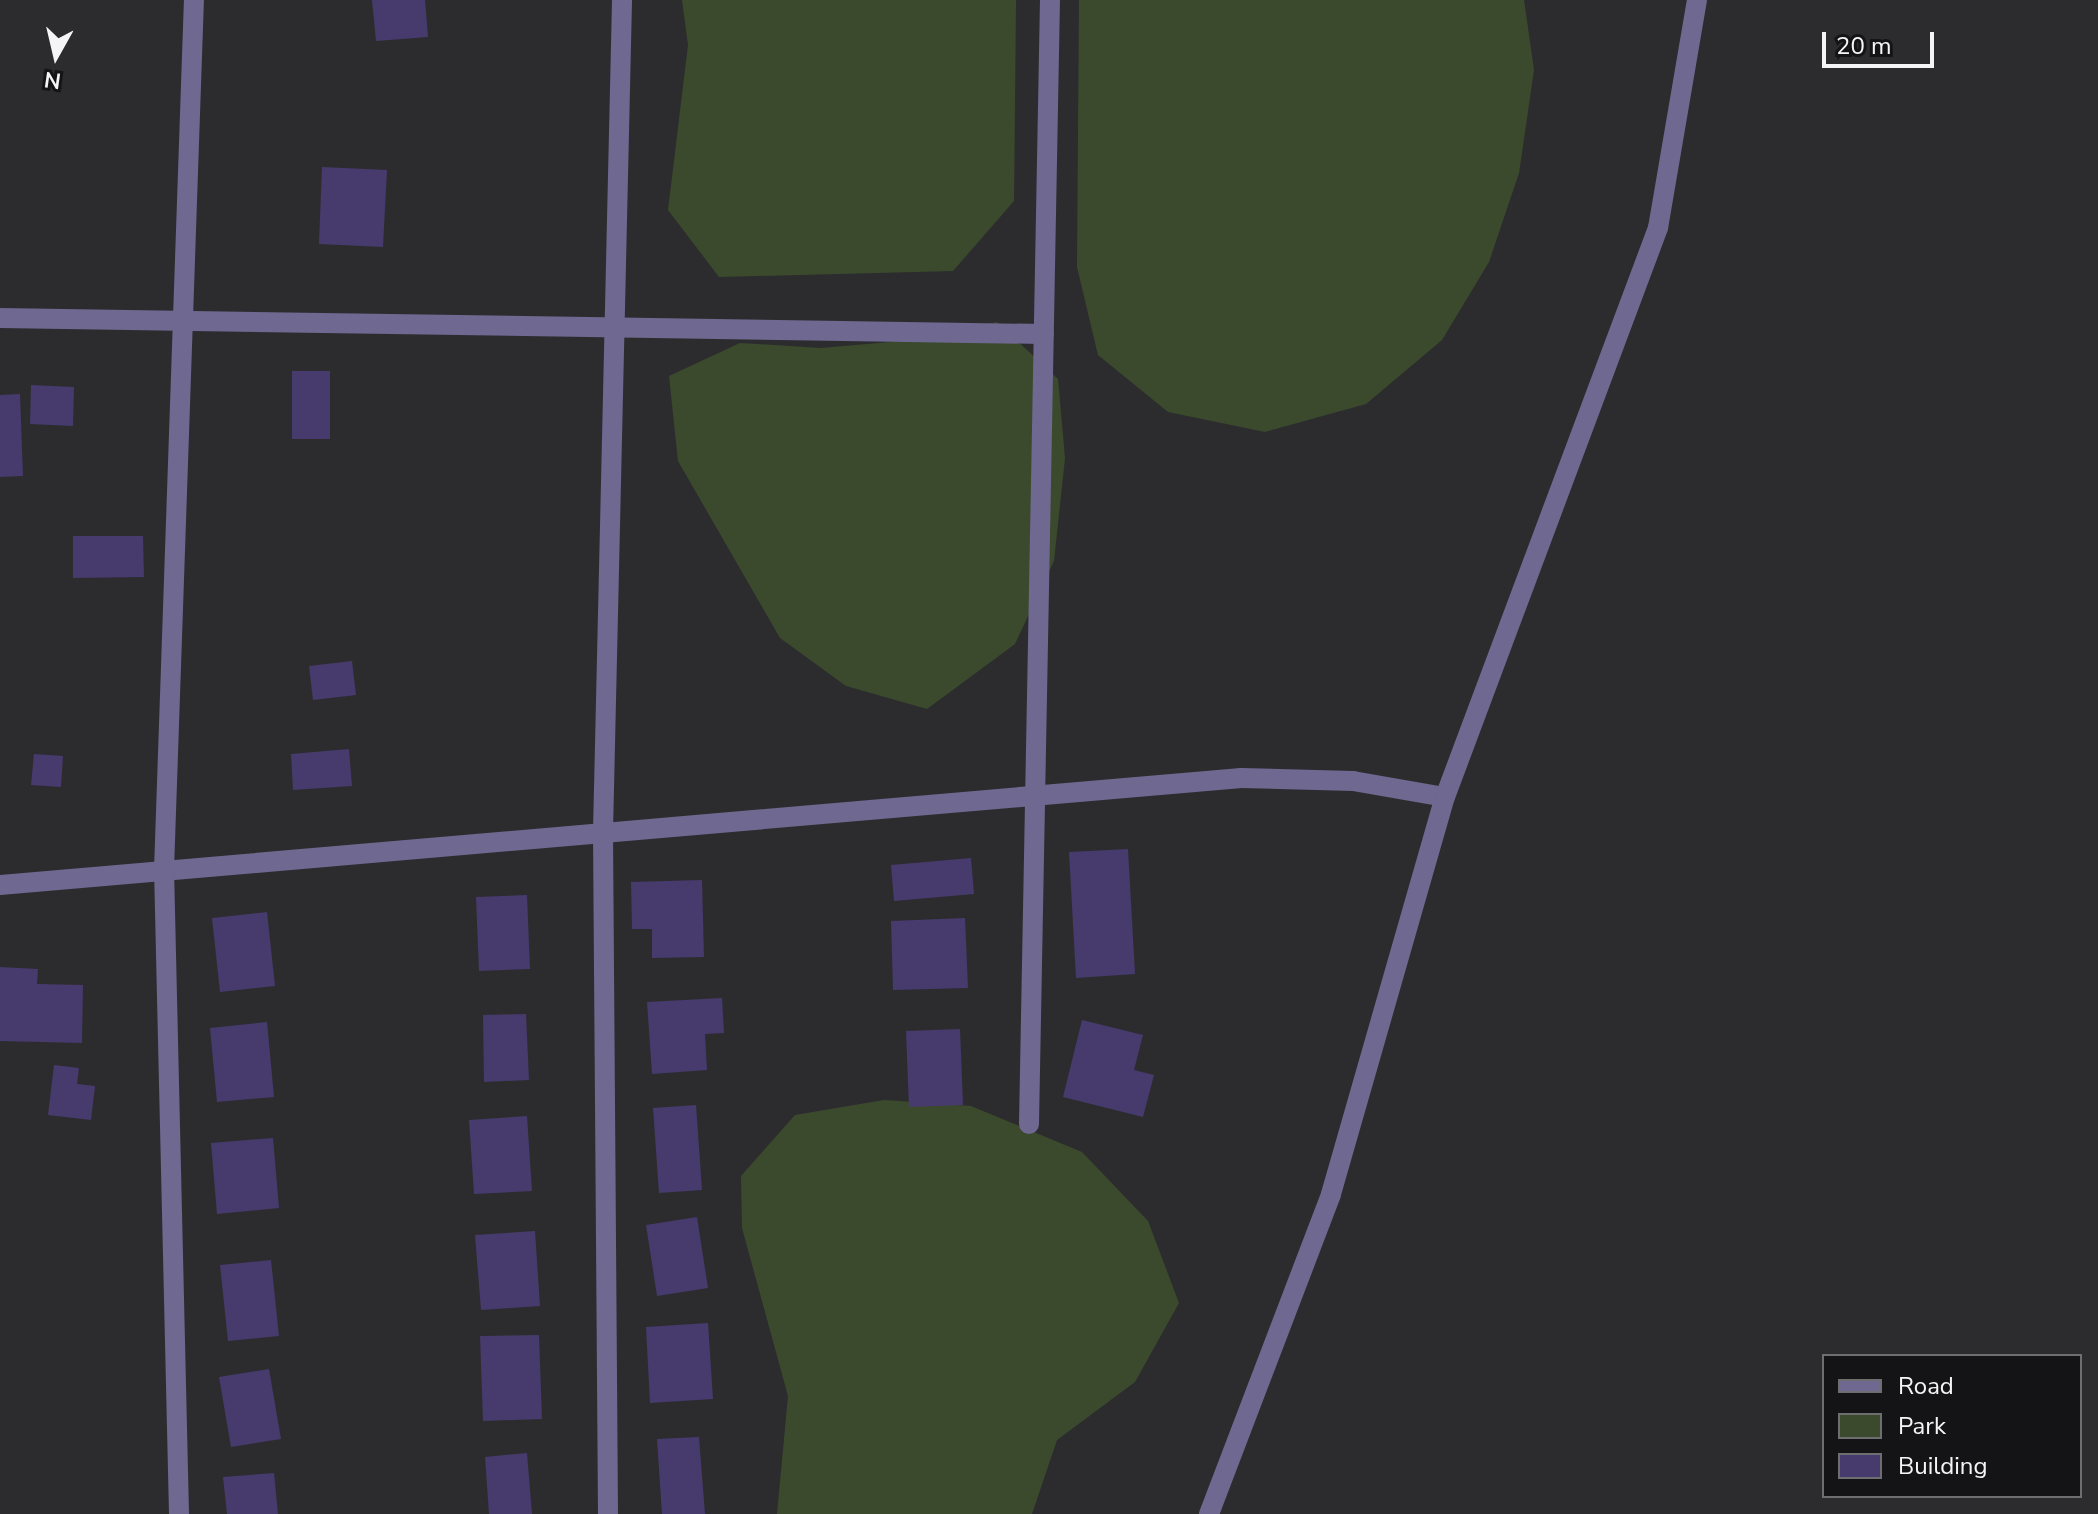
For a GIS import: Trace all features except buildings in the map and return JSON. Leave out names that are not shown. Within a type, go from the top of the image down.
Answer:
[{"type":"street","points":[[179,1514],[164,870],[194,0]]},
{"type":"street","points":[[608,1514],[603,832],[622,0]]},
{"type":"street","points":[[1029,1124],[1050,0]]},
{"type":"street","points":[[1209,1514],[1331,1194],[1445,797],[1658,228],[1697,0]]},
{"type":"street","points":[[0,318],[1044,334]]},
{"type":"street","points":[[0,885],[1241,778],[1353,781],[1445,797]]},
{"type":"green space","points":[[682,0],[1016,0],[1014,201],[953,271],[719,277],[668,210],[688,45]]},
{"type":"green space","points":[[1079,0],[1524,0],[1534,70],[1519,173],[1489,262],[1442,340],[1366,404],[1265,432],[1168,412],[1098,355],[1077,267]]},
{"type":"green space","points":[[997,322],[1058,379],[1065,458],[1054,561],[1015,644],[927,709],[846,686],[780,638],[678,461],[669,376],[740,343],[821,348],[913,340]]},
{"type":"green space","points":[[884,1100],[971,1106],[1082,1152],[1148,1221],[1179,1303],[1135,1382],[1057,1440],[1032,1514],[777,1514],[788,1396],[742,1228],[741,1176],[795,1115]]}]
